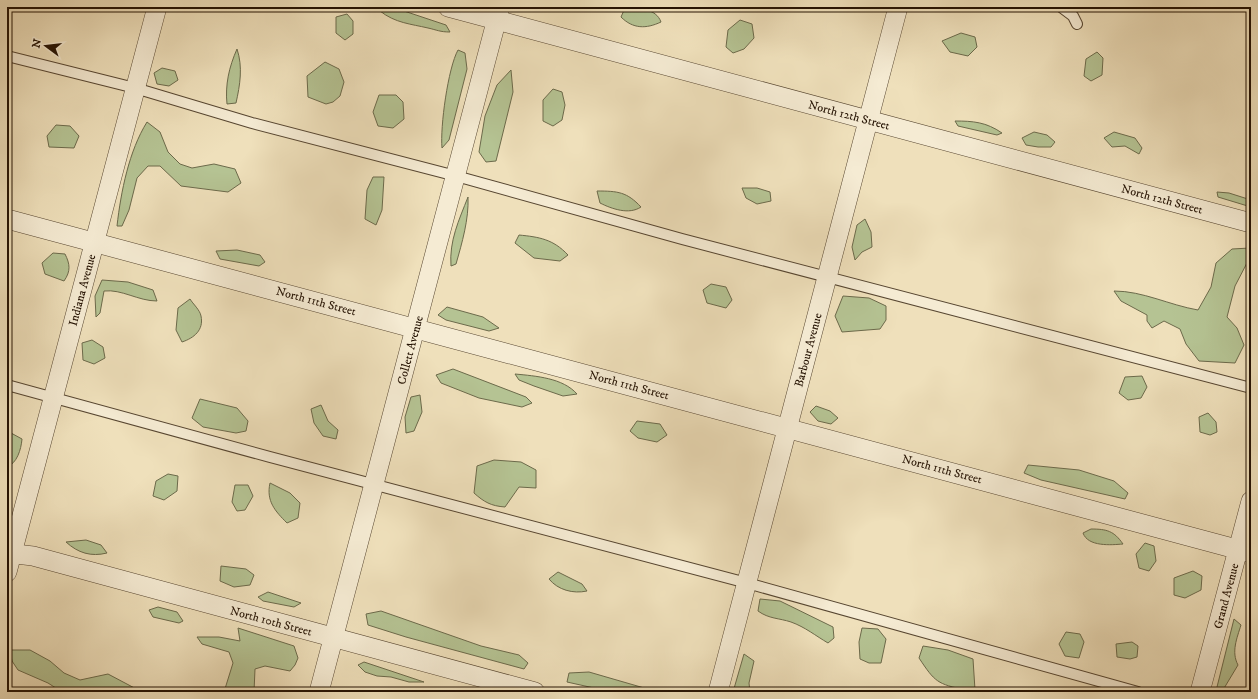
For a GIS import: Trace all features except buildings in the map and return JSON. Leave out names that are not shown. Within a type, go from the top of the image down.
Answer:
[{"type":"street","name":"Indiana Avenue","points":[[7,572],[9,553],[54,396],[157,7]]},
{"type":"street","name":"North 12th Street","points":[[448,7],[499,14],[868,120],[1251,223]]},
{"type":"street","name":"Barbour Avenue","points":[[718,692],[898,7]]},
{"type":"street","name":"Collett Avenue","points":[[319,692],[499,14]]},
{"type":"street","name":"North 11th Street","points":[[7,218],[1245,551]]},
{"type":"street","name":"Grand Avenue","points":[[1200,692],[1245,551],[1251,501]]},
{"type":"street","name":"North 10th Street","points":[[9,553],[33,556],[535,692]]},
{"type":"lane","points":[[1061,7],[1073,16],[1077,24]]},
{"type":"lane","points":[[7,56],[135,88],[252,123],[456,176],[682,239],[1251,388]]},
{"type":"lane","points":[[7,385],[54,396],[374,485],[747,583],[1138,692]]},
{"type":"green space","points":[[384,7],[398,9],[446,25],[450,32],[439,31],[397,21],[380,11]]},
{"type":"green space","points":[[625,8],[651,11],[659,17],[661,22],[645,27],[635,26],[621,17]]},
{"type":"green space","points":[[347,14],[353,21],[353,34],[345,40],[336,33],[336,17]]},
{"type":"green space","points":[[740,20],[752,24],[754,38],[744,49],[733,53],[726,47],[728,30]]},
{"type":"green space","points":[[961,33],[975,37],[977,47],[968,56],[950,52],[942,41]]},
{"type":"green space","points":[[237,49],[240,62],[239,90],[236,103],[227,104],[228,76]]},
{"type":"green space","points":[[458,50],[465,53],[467,69],[449,140],[442,148],[442,126],[448,83],[454,59]]},
{"type":"green space","points":[[1097,52],[1103,58],[1102,75],[1091,81],[1084,76],[1086,59]]},
{"type":"green space","points":[[325,62],[339,69],[344,82],[340,96],[333,102],[326,104],[308,97],[307,76]]},
{"type":"green space","points":[[162,68],[175,71],[178,80],[169,86],[157,84],[154,73]]},
{"type":"green space","points":[[511,70],[513,92],[496,161],[486,162],[479,152],[485,116],[497,85]]},
{"type":"green space","points":[[553,89],[562,92],[565,105],[562,120],[553,126],[543,121],[543,100]]},
{"type":"green space","points":[[379,95],[396,95],[403,102],[404,119],[393,128],[378,126],[373,112]]},
{"type":"green space","points":[[955,121],[979,123],[990,126],[1002,133],[997,135],[958,126]]},
{"type":"green space","points":[[147,122],[160,132],[168,152],[180,164],[192,168],[214,164],[235,169],[241,183],[228,192],[181,186],[160,166],[148,166],[137,178],[129,210],[122,226],[117,226],[121,199],[131,158],[135,146]]},
{"type":"green space","points":[[56,125],[70,126],[79,136],[74,148],[49,147],[47,136]]},
{"type":"green space","points":[[1034,132],[1047,135],[1055,142],[1051,147],[1026,145],[1022,138]]},
{"type":"green space","points":[[1114,132],[1135,138],[1142,148],[1139,154],[1125,146],[1112,147],[1104,138]]},
{"type":"green space","points":[[373,177],[384,177],[382,210],[376,225],[365,219],[367,190]]},
{"type":"green space","points":[[742,188],[757,188],[770,192],[771,201],[757,204],[746,198]]},
{"type":"green space","points":[[597,191],[622,193],[631,198],[641,207],[631,211],[626,211],[610,207],[600,203]]},
{"type":"green space","points":[[1217,192],[1229,193],[1251,200],[1251,207],[1218,197]]},
{"type":"green space","points":[[468,197],[463,239],[456,264],[451,266],[453,239]]},
{"type":"green space","points":[[865,219],[871,232],[872,247],[862,252],[855,260],[852,247],[857,225]]},
{"type":"green space","points":[[519,235],[551,242],[557,245],[568,255],[560,261],[534,258],[515,243]]},
{"type":"green space","points":[[1250,248],[1248,261],[1235,286],[1227,317],[1237,328],[1244,345],[1235,363],[1199,361],[1186,344],[1180,329],[1164,321],[1152,328],[1147,321],[1147,315],[1121,301],[1114,291],[1135,293],[1198,310],[1211,287],[1216,263],[1232,249]]},
{"type":"green space","points":[[237,250],[260,255],[265,262],[259,266],[220,259],[216,251]]},
{"type":"green space","points":[[53,253],[65,254],[67,258],[69,271],[64,281],[45,274],[42,263]]},
{"type":"green space","points":[[102,280],[128,282],[153,290],[157,301],[117,292],[104,291],[100,313],[96,317],[95,296]]},
{"type":"green space","points":[[711,284],[726,287],[732,300],[726,308],[707,303],[703,290]]},
{"type":"green space","points":[[843,296],[869,298],[886,306],[886,320],[880,329],[842,332],[835,316]]},
{"type":"green space","points":[[190,299],[198,309],[202,321],[197,333],[182,342],[176,330],[178,308]]},
{"type":"green space","points":[[447,307],[483,317],[499,328],[489,331],[446,320],[438,315]]},
{"type":"green space","points":[[92,340],[103,347],[105,358],[94,364],[83,360],[82,343]]},
{"type":"green space","points":[[453,369],[526,397],[532,403],[522,407],[479,398],[441,383],[436,375]]},
{"type":"green space","points":[[515,374],[557,381],[564,384],[577,394],[563,396],[519,380]]},
{"type":"green space","points":[[1142,376],[1147,387],[1141,398],[1128,400],[1119,393],[1125,377]]},
{"type":"green space","points":[[420,395],[422,412],[414,431],[406,433],[405,417],[411,397]]},
{"type":"green space","points":[[200,399],[237,408],[248,421],[246,431],[236,433],[203,427],[192,418]]},
{"type":"green space","points":[[321,405],[328,421],[338,430],[336,439],[323,436],[314,423],[311,409]]},
{"type":"green space","points":[[816,406],[830,411],[838,418],[831,424],[818,421],[810,412]]},
{"type":"green space","points":[[1208,413],[1216,422],[1217,432],[1210,435],[1200,432],[1199,417]]},
{"type":"green space","points":[[637,421],[660,424],[667,435],[657,442],[638,438],[630,431]]},
{"type":"green space","points":[[7,433],[11,433],[22,439],[18,456],[7,467]]},
{"type":"green space","points":[[494,460],[521,462],[536,470],[536,488],[519,487],[505,507],[492,505],[481,499],[474,493],[477,466]]},
{"type":"green space","points":[[1028,465],[1079,470],[1114,481],[1128,493],[1125,499],[1041,480],[1024,473]]},
{"type":"green space","points":[[168,474],[178,476],[177,491],[164,500],[153,496],[156,481]]},
{"type":"green space","points":[[270,483],[290,493],[300,503],[298,518],[287,523],[275,510],[269,495]]},
{"type":"green space","points":[[235,485],[248,485],[253,496],[245,510],[237,511],[232,502]]},
{"type":"green space","points":[[1091,529],[1106,530],[1116,536],[1123,544],[1100,544],[1090,541],[1083,533]]},
{"type":"green space","points":[[86,540],[101,545],[107,553],[96,555],[85,553],[75,549],[66,542]]},
{"type":"green space","points":[[1145,543],[1154,546],[1156,561],[1149,571],[1139,568],[1136,554]]},
{"type":"green space","points":[[221,566],[246,569],[254,575],[250,585],[234,587],[220,581]]},
{"type":"green space","points":[[1193,571],[1202,576],[1201,590],[1185,598],[1174,595],[1174,578]]},
{"type":"green space","points":[[558,572],[582,584],[587,591],[576,592],[557,586],[549,579]]},
{"type":"green space","points":[[268,592],[301,603],[294,607],[263,601],[258,597]]},
{"type":"green space","points":[[760,599],[780,601],[833,627],[834,638],[828,643],[796,624],[762,614],[758,611]]},
{"type":"green space","points":[[158,607],[177,612],[183,621],[179,623],[153,617],[149,610]]},
{"type":"green space","points":[[381,611],[481,646],[519,655],[528,663],[524,669],[406,637],[368,625],[366,614]]},
{"type":"green space","points":[[1234,619],[1241,625],[1236,640],[1235,650],[1238,665],[1223,690],[1216,691]]},
{"type":"green space","points":[[238,628],[294,646],[298,658],[295,665],[290,671],[265,666],[255,669],[254,692],[224,692],[233,663],[229,652],[202,644],[197,637],[219,637],[240,641]]},
{"type":"green space","points":[[862,628],[878,629],[886,639],[881,663],[869,663],[860,659],[859,642]]},
{"type":"green space","points":[[1066,632],[1080,634],[1084,642],[1079,658],[1065,656],[1059,644]]},
{"type":"green space","points":[[1132,642],[1138,646],[1137,657],[1130,659],[1117,657],[1116,644]]},
{"type":"green space","points":[[923,646],[948,650],[973,659],[975,690],[978,692],[967,692],[966,690],[943,684],[933,677],[919,658]]},
{"type":"green space","points":[[10,650],[30,650],[50,661],[64,673],[80,680],[108,674],[142,692],[62,692],[48,683],[18,670],[12,661]]},
{"type":"green space","points":[[744,654],[754,661],[749,683],[750,692],[733,692]]},
{"type":"green space","points":[[364,662],[424,682],[409,682],[391,677],[377,676],[365,672],[358,665]]},
{"type":"green space","points":[[589,672],[658,692],[612,692],[567,682],[569,673]]}]
